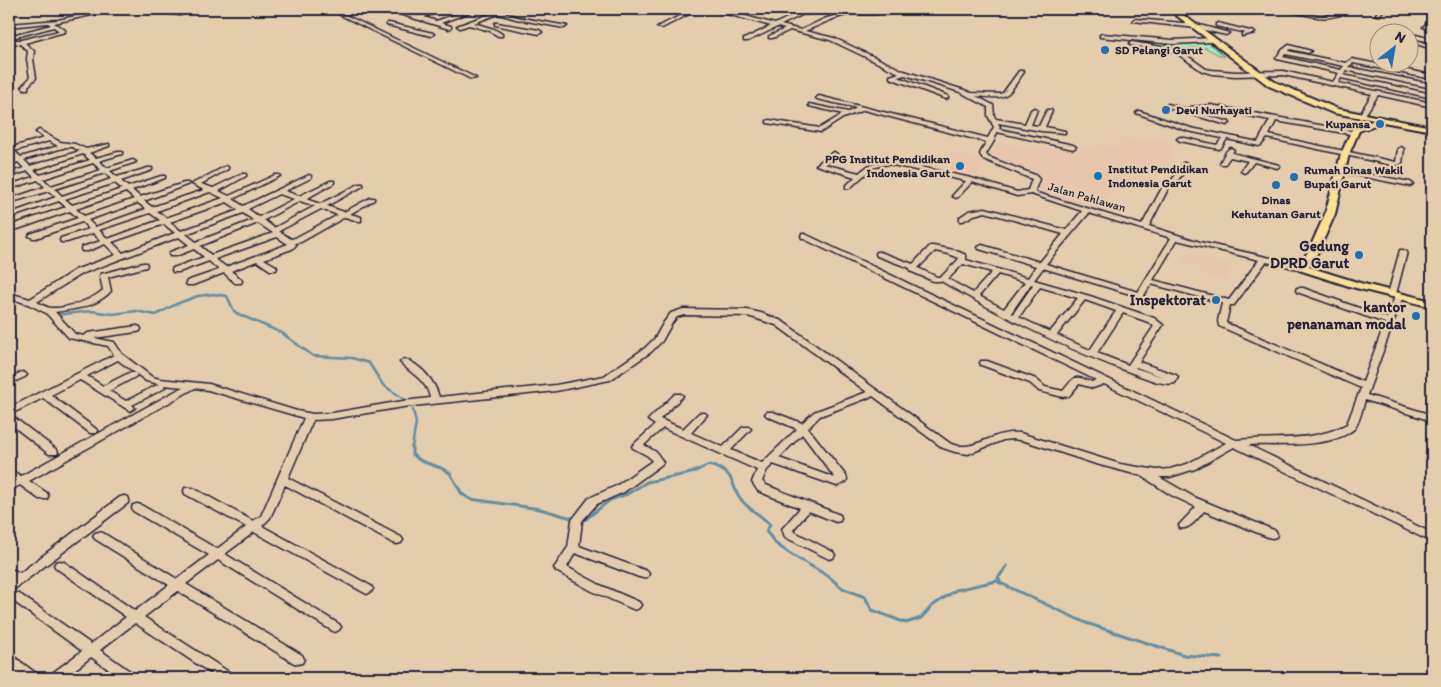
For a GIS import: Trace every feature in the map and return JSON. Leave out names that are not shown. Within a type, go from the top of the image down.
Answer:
[{"type":"main road","points":[[1171,9],[1272,84],[1336,111],[1432,129]]},
{"type":"main road","points":[[1336,111],[1355,131]]},
{"type":"main road","points":[[1302,268],[1314,250],[1330,214],[1345,154],[1355,131],[1380,120]]},
{"type":"main road","name":"Jalan Pahlawan","points":[[1302,268],[1432,304]]},
{"type":"street","points":[[77,9],[95,13]]},
{"type":"street","points":[[9,25],[49,22],[118,9]]},
{"type":"street","points":[[142,9],[140,10],[180,14],[193,9]]},
{"type":"street","points":[[330,9],[473,78]]},
{"type":"street","points":[[385,9],[450,27]]},
{"type":"street","points":[[402,13],[414,9]]},
{"type":"street","points":[[419,17],[444,9]]},
{"type":"street","points":[[406,34],[476,9]]},
{"type":"street","points":[[486,9],[516,18],[564,26]]},
{"type":"street","points":[[460,26],[508,9]]},
{"type":"street","points":[[660,27],[697,9]]},
{"type":"street","points":[[710,9],[832,38],[905,73],[936,81],[970,94],[991,106],[992,116],[996,121],[1063,132]]},
{"type":"street","points":[[739,15],[757,9]]},
{"type":"street","points":[[778,9],[792,13]]},
{"type":"street","points":[[803,30],[842,15],[856,12],[874,14],[885,9]]},
{"type":"street","points":[[1296,9],[1294,10],[1328,18],[1348,10]]},
{"type":"street","points":[[1326,9],[1342,12]]},
{"type":"street","points":[[1378,14],[1382,9]]},
{"type":"street","points":[[1409,9],[1432,13]]},
{"type":"street","points":[[746,40],[802,12],[808,12]]},
{"type":"street","points":[[62,14],[67,19]]},
{"type":"street","points":[[180,14],[180,22]]},
{"type":"street","points":[[487,28],[516,18]]},
{"type":"street","points":[[1183,18],[1252,33],[1244,35]]},
{"type":"street","points":[[1135,20],[1193,26],[1226,33]]},
{"type":"street","points":[[1432,21],[1426,27],[1432,29]]},
{"type":"street","points":[[9,38],[15,42],[21,42],[63,31],[49,22]]},
{"type":"street","points":[[469,23],[487,28],[500,35]]},
{"type":"street","points":[[497,24],[539,32]]},
{"type":"street","points":[[9,38],[54,26]]},
{"type":"street","points":[[389,27],[396,26],[431,34]]},
{"type":"street","points":[[771,37],[791,28]]},
{"type":"street","points":[[1102,36],[1173,42],[1213,40]]},
{"type":"street","points":[[21,42],[31,51],[30,59],[33,78],[25,86],[26,88]]},
{"type":"street","points":[[1132,44],[1178,52],[1208,71],[1235,74],[1283,73],[1432,105]]},
{"type":"street","points":[[1137,52],[1141,45]]},
{"type":"street","points":[[1308,51],[1289,47],[1279,58],[1432,86]]},
{"type":"street","points":[[1334,84],[1351,62],[1432,77]]},
{"type":"street","points":[[1344,70],[1432,96]]},
{"type":"street","points":[[1306,78],[1310,71]]},
{"type":"street","points":[[970,94],[1002,96],[1007,93],[1021,72]]},
{"type":"street","points":[[905,73],[892,77],[946,97]]},
{"type":"street","points":[[1361,117],[1376,93]]},
{"type":"street","points":[[819,98],[991,141]]},
{"type":"street","points":[[811,105],[850,114]]},
{"type":"street","points":[[1168,106],[1227,123]]},
{"type":"street","points":[[1187,111],[1191,108],[1206,109],[1211,107],[1355,131]]},
{"type":"street","points":[[769,122],[821,130],[863,108]]},
{"type":"street","points":[[1026,126],[1034,110]]},
{"type":"street","points":[[1041,129],[1049,111]]},
{"type":"street","points":[[1217,135],[1236,112]]},
{"type":"street","points":[[1139,113],[1190,130],[1259,144],[1274,118]]},
{"type":"street","name":"Jalan Pahlawan","points":[[996,121],[996,130],[984,154],[985,158],[1034,176],[1036,179],[1032,192],[1045,199],[1175,237],[1302,268]]},
{"type":"street","points":[[996,130],[1073,147]]},
{"type":"street","points":[[39,132],[58,144],[76,146],[238,281]]},
{"type":"street","points":[[1265,136],[1398,164],[1401,149]]},
{"type":"street","points":[[1219,147],[1226,137]]},
{"type":"street","points":[[48,139],[9,150],[121,255]]},
{"type":"street","points":[[1180,139],[1231,150],[1223,163]]},
{"type":"street","points":[[9,163],[68,145]]},
{"type":"street","points":[[9,175],[107,145]]},
{"type":"street","points":[[9,187],[120,153]]},
{"type":"street","points":[[834,154],[819,165],[861,176]]},
{"type":"street","points":[[1228,154],[1277,166]]},
{"type":"street","points":[[1244,170],[1252,160]]},
{"type":"street","points":[[9,201],[133,162]]},
{"type":"street","points":[[848,187],[870,167],[888,162],[971,180],[1017,194],[1032,192]]},
{"type":"street","points":[[1144,228],[1166,186],[1173,182],[1181,173],[1185,164]]},
{"type":"street","points":[[226,168],[195,183],[228,199],[290,242],[298,240],[372,199]]},
{"type":"street","points":[[15,213],[150,169]]},
{"type":"street","points":[[1342,170],[1410,184]]},
{"type":"street","points":[[64,240],[211,191],[244,175]]},
{"type":"street","points":[[85,249],[228,199],[278,176]]},
{"type":"street","points":[[31,302],[78,272],[243,210],[309,177]]},
{"type":"street","points":[[15,226],[163,178]]},
{"type":"street","points":[[956,196],[971,180]]},
{"type":"street","points":[[173,254],[259,220],[332,182]]},
{"type":"street","points":[[33,236],[186,184]]},
{"type":"street","points":[[176,270],[276,232],[361,186]]},
{"type":"street","points":[[280,192],[358,219]]},
{"type":"street","points":[[963,219],[972,213],[985,210],[1070,233]]},
{"type":"street","points":[[1011,315],[1034,282],[1042,264],[1070,233],[1087,210]]},
{"type":"street","points":[[805,236],[1432,538]]},
{"type":"street","points":[[982,247],[1135,294],[1142,293],[1175,237]]},
{"type":"street","points":[[190,283],[289,247],[292,245],[290,242]]},
{"type":"street","points":[[914,267],[933,248],[964,257],[943,279]]},
{"type":"street","points":[[9,295],[50,310],[68,332],[76,337],[111,344],[120,356],[149,379],[160,382],[209,387],[310,417],[332,416],[364,409],[556,388],[607,378],[648,350],[659,339],[663,329],[674,315],[694,311],[748,313],[779,324],[947,446],[967,452],[998,438],[1010,436],[1027,438],[1145,473],[1168,474],[1200,463],[1234,443],[1286,442],[1339,434],[1351,426],[1389,322],[1396,295],[1403,252]]},
{"type":"street","points":[[880,254],[914,267],[916,271],[936,279],[943,279],[974,297],[1092,354],[1132,366],[1158,326],[1151,320],[1083,297],[962,261]]},
{"type":"street","points":[[258,258],[274,268]]},
{"type":"street","points":[[1149,281],[1226,303],[1233,301],[1248,278],[1264,259]]},
{"type":"street","points":[[50,310],[86,303],[98,298],[107,290],[104,276],[143,265]]},
{"type":"street","points":[[974,297],[997,271]]},
{"type":"street","points":[[1300,290],[1389,322]]},
{"type":"street","points":[[1052,335],[1083,297]]},
{"type":"street","points":[[1226,303],[1222,324],[1364,391],[1432,418]]},
{"type":"street","points":[[1092,354],[1121,310]]},
{"type":"street","points":[[76,337],[137,329]]},
{"type":"street","points":[[9,412],[120,356]]},
{"type":"street","points":[[404,362],[415,369],[430,385],[434,392],[435,401]]},
{"type":"street","points":[[984,363],[1033,381],[1042,389],[1064,394],[1077,380],[1092,385],[1104,380]]},
{"type":"street","points":[[9,381],[22,375]]},
{"type":"street","points":[[103,390],[132,375]]},
{"type":"street","points":[[80,376],[128,406],[160,387]]},
{"type":"street","points":[[9,487],[15,476],[194,384]]},
{"type":"street","points":[[836,518],[758,485],[757,482],[763,468],[817,414],[875,392]]},
{"type":"street","points":[[45,395],[93,431]]},
{"type":"street","points":[[678,396],[653,420],[763,468]]},
{"type":"street","points":[[770,414],[802,427],[842,479],[840,482],[771,459]]},
{"type":"street","points":[[684,434],[702,415]]},
{"type":"street","points":[[55,678],[265,518],[310,417]]},
{"type":"street","points":[[9,418],[53,452]]},
{"type":"street","points":[[635,605],[596,588],[560,568],[574,548],[577,520],[593,501],[620,489],[658,462],[652,454],[637,446],[662,424]]},
{"type":"street","points":[[725,451],[746,429]]},
{"type":"street","points":[[1145,473],[1159,484],[1204,506],[1272,534]]},
{"type":"street","points":[[15,476],[43,496]]},
{"type":"street","points":[[282,479],[397,540]]},
{"type":"street","points":[[189,491],[367,589]]},
{"type":"street","points":[[9,586],[13,575],[124,500]]},
{"type":"street","points":[[807,506],[787,529],[789,534],[829,555]]},
{"type":"street","points":[[1184,525],[1204,506]]},
{"type":"street","points":[[137,508],[335,627]]},
{"type":"street","points":[[100,536],[298,659]]},
{"type":"street","points":[[574,548],[643,574]]},
{"type":"street","points":[[60,565],[228,678]]},
{"type":"street","points":[[17,598],[130,678]]},
{"type":"street","points":[[9,660],[33,678]]},
{"type":"shaded area","name":"Institut Pendidikan Indonesia Garut","points":[[1124,137],[1142,141],[1154,139],[1177,144],[1152,190],[1120,182],[1095,211],[1049,196],[1038,189],[1043,180],[990,157],[998,143],[1058,148],[1077,153],[1080,148],[1090,150],[1099,144],[1115,147]]},
{"type":"shaded area","name":"PPG Institut Pendidikan Indonesia Garut","points":[[949,151],[988,161],[974,179],[931,171]]},
{"type":"shaded area","points":[[1183,253],[1232,265],[1227,280],[1200,273],[1201,267],[1179,261]]},
{"type":"green space","points":[[1145,40],[1206,41],[1225,56],[1221,56],[1206,48],[1189,48],[1195,53],[1189,53],[1147,46]]},
{"type":"waterway","points":[[56,315],[91,311],[113,314],[136,311],[156,315],[176,304],[198,296],[213,294],[227,296],[234,311],[238,314],[282,333],[313,356],[352,358],[369,363],[383,385],[407,401]]},
{"type":"waterway","points":[[412,447],[416,423],[413,410]]},
{"type":"waterway","points":[[412,447],[412,454],[421,461],[450,473],[462,494],[470,499],[540,509],[575,519]]},
{"type":"waterway","points":[[580,520],[586,519],[610,500],[627,494],[647,482],[691,473],[709,465],[730,477],[740,498],[770,525],[766,531],[776,544],[828,576],[842,588],[865,597],[872,610],[906,623],[921,618],[932,606],[956,590],[996,581],[1086,623],[1184,655],[1221,658]]},
{"type":"waterway","points":[[1000,581],[998,578],[1007,566]]},
{"type":"place","name":"SD Pelangi Garut","points":[[1105,50]]},
{"type":"place","name":"Devi Nurhayati","points":[[1166,110]]},
{"type":"place","name":"Kupansa","points":[[1380,124]]},
{"type":"place","name":"PPG Institut Pendidikan Indonesia Garut","points":[[960,166]]},
{"type":"place","name":"Institut Pendidikan Indonesia Garut","points":[[1098,176]]},
{"type":"place","name":"Rumah Dinas Wakil Bupati Garut","points":[[1294,177]]},
{"type":"place","name":"Dinas Kehutanan Garut","points":[[1276,185]]},
{"type":"place","name":"Gedung DPRD Garut","points":[[1359,255]]},
{"type":"place","name":"Inspektorat","points":[[1216,300]]},
{"type":"place","name":"kantor penanaman modal","points":[[1416,316]]}]
